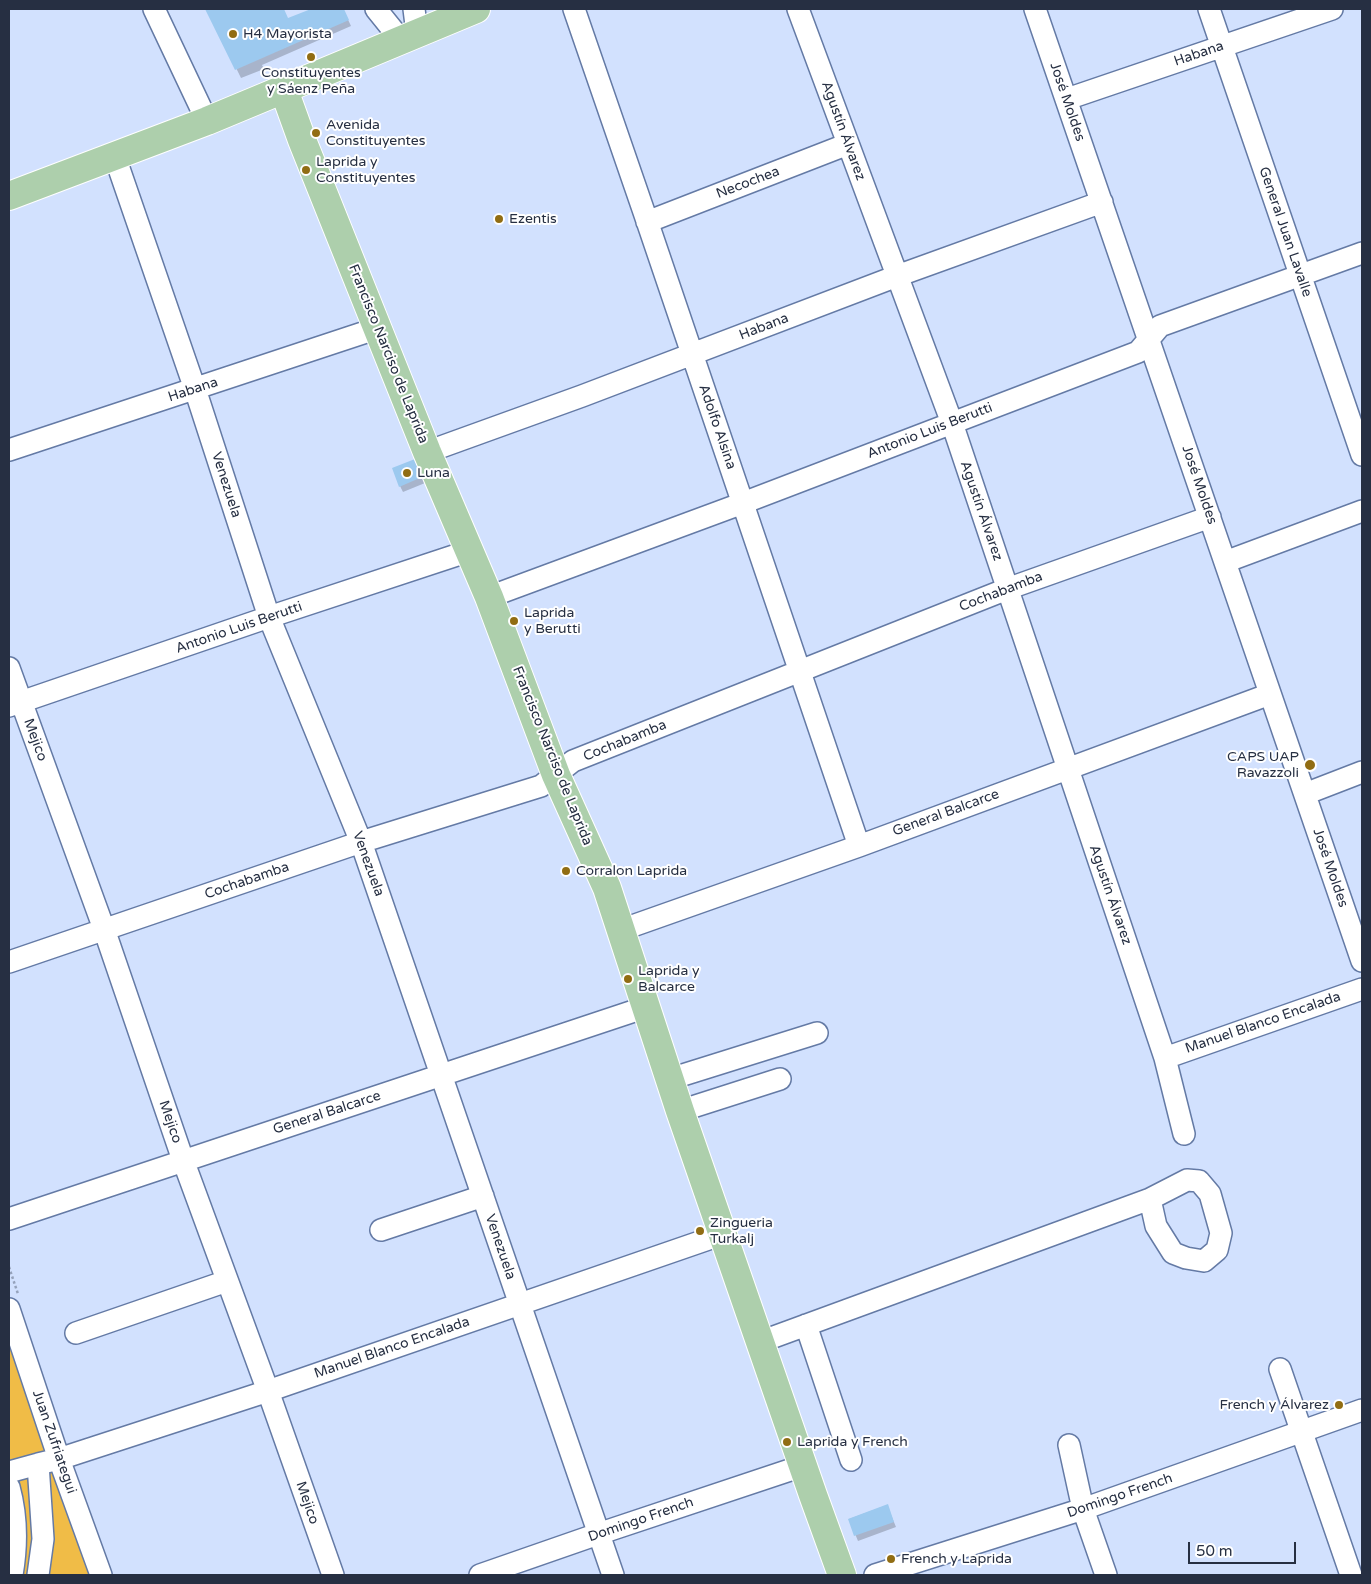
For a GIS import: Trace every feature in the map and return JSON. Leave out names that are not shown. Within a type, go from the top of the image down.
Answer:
[{"type":"main road","points":[[9,196],[115,157],[284,90],[411,27],[476,9]]},
{"type":"main road","name":"Francisco Narciso de Laprida","points":[[284,90],[302,140],[427,452],[488,597],[556,774],[607,888],[680,1110],[802,1466],[842,1575]]},
{"type":"street","points":[[154,9],[207,121]]},
{"type":"street","points":[[376,9],[411,27]]},
{"type":"street","name":"Adolfo Alsina","points":[[574,9],[859,846]]},
{"type":"street","name":"Agustín Álvarez","points":[[798,9],[952,423],[1165,1058],[1184,1134]]},
{"type":"street","name":"José Moldes","points":[[1035,9],[1362,961]]},
{"type":"street","name":"General Juan Lavalle","points":[[1209,9],[1362,455]]},
{"type":"street","name":"Habana","points":[[1066,99],[1332,9]]},
{"type":"street","name":"Necochea","points":[[647,222],[848,144]]},
{"type":"street","name":"Venezuela","points":[[115,157],[195,389],[268,617],[361,842],[613,1575]]},
{"type":"street","name":"Habana","points":[[427,452],[582,396],[897,276],[1102,202]]},
{"type":"street","name":"Antonio Luis Berutti","points":[[488,597],[743,503],[1138,352],[1160,326],[1362,253]]},
{"type":"street","name":"Habana","points":[[9,450],[378,328]]},
{"type":"street","points":[[1225,562],[1362,511]]},
{"type":"street","name":"Cochabamba","points":[[9,962],[361,842],[541,786],[573,762],[1007,589],[1210,517]]},
{"type":"street","name":"Antonio Luis Berutti","points":[[15,704],[268,617],[469,551]]},
{"type":"street","name":"Mejico","points":[[9,668],[15,704],[104,930],[183,1160],[268,1391],[332,1575]]},
{"type":"street","name":"General Balcarce","points":[[621,930],[859,846],[1270,694]]},
{"type":"street","points":[[1305,794],[1362,772]]},
{"type":"street","name":"Manuel Blanco Encalada","points":[[1165,1058],[1362,989]]},
{"type":"street","name":"General Balcarce","points":[[9,1218],[646,1007]]},
{"type":"street","points":[[670,1079],[816,1032]]},
{"type":"street","points":[[680,1110],[780,1080]]},
{"type":"street","points":[[381,1230],[483,1196]]},
{"type":"street","points":[[760,1342],[1150,1199]]},
{"type":"street","name":"Manuel Blanco Encalada","points":[[9,1472],[59,1459],[268,1391],[723,1234]]},
{"type":"street","points":[[76,1333],[227,1282]]},
{"type":"street","name":"Juan Zufriategui","points":[[9,1309],[59,1459],[101,1575]]},
{"type":"street","points":[[806,1325],[851,1460]]},
{"type":"street","points":[[1280,1369],[1351,1575]]},
{"type":"street","name":"Domingo French","points":[[875,1575],[1083,1509],[1362,1410]]},
{"type":"street","points":[[1069,1445],[1083,1509],[1106,1575]]},
{"type":"street","points":[[38,1464],[43,1539],[38,1575]]},
{"type":"street","name":"Domingo French","points":[[480,1575],[802,1466]]},
{"type":"street","points":[[9,1487],[13,1500],[16,1530],[15,1559],[12,1575]]},
{"type":"shaded area","points":[[9,1325],[90,1575],[9,1575]]},
{"type":"building","points":[[205,9],[284,9],[288,18],[311,9],[344,9],[349,20],[235,70]]},
{"type":"building","name":"Luna","points":[[415,459],[422,477],[399,487],[392,468]]},
{"type":"building","points":[[888,1504],[894,1522],[854,1536],[848,1519]]},
{"type":"place","name":"H4 Mayorista","points":[[233,34]]},
{"type":"place","name":"Constituyentes y Sáenz Peña","points":[[311,57]]},
{"type":"place","name":"Avenida Constituyentes","points":[[316,133]]},
{"type":"place","name":"Laprida y Constituyentes","points":[[306,170]]},
{"type":"place","name":"Ezentis","points":[[499,219]]},
{"type":"place","name":"Luna","points":[[407,473]]},
{"type":"place","name":"Laprida y Berutti","points":[[514,621]]},
{"type":"place","name":"CAPS UAP Ravazzoli","points":[[1310,765]]},
{"type":"place","name":"Corralon Laprida","points":[[566,871]]},
{"type":"place","name":"Laprida y Balcarce","points":[[628,979]]},
{"type":"place","name":"Zingueria Turkalj","points":[[700,1231]]},
{"type":"place","name":"French y Álvarez","points":[[1339,1405]]},
{"type":"place","name":"Laprida y French","points":[[787,1442]]},
{"type":"place","name":"French y Laprida","points":[[891,1559]]}]
